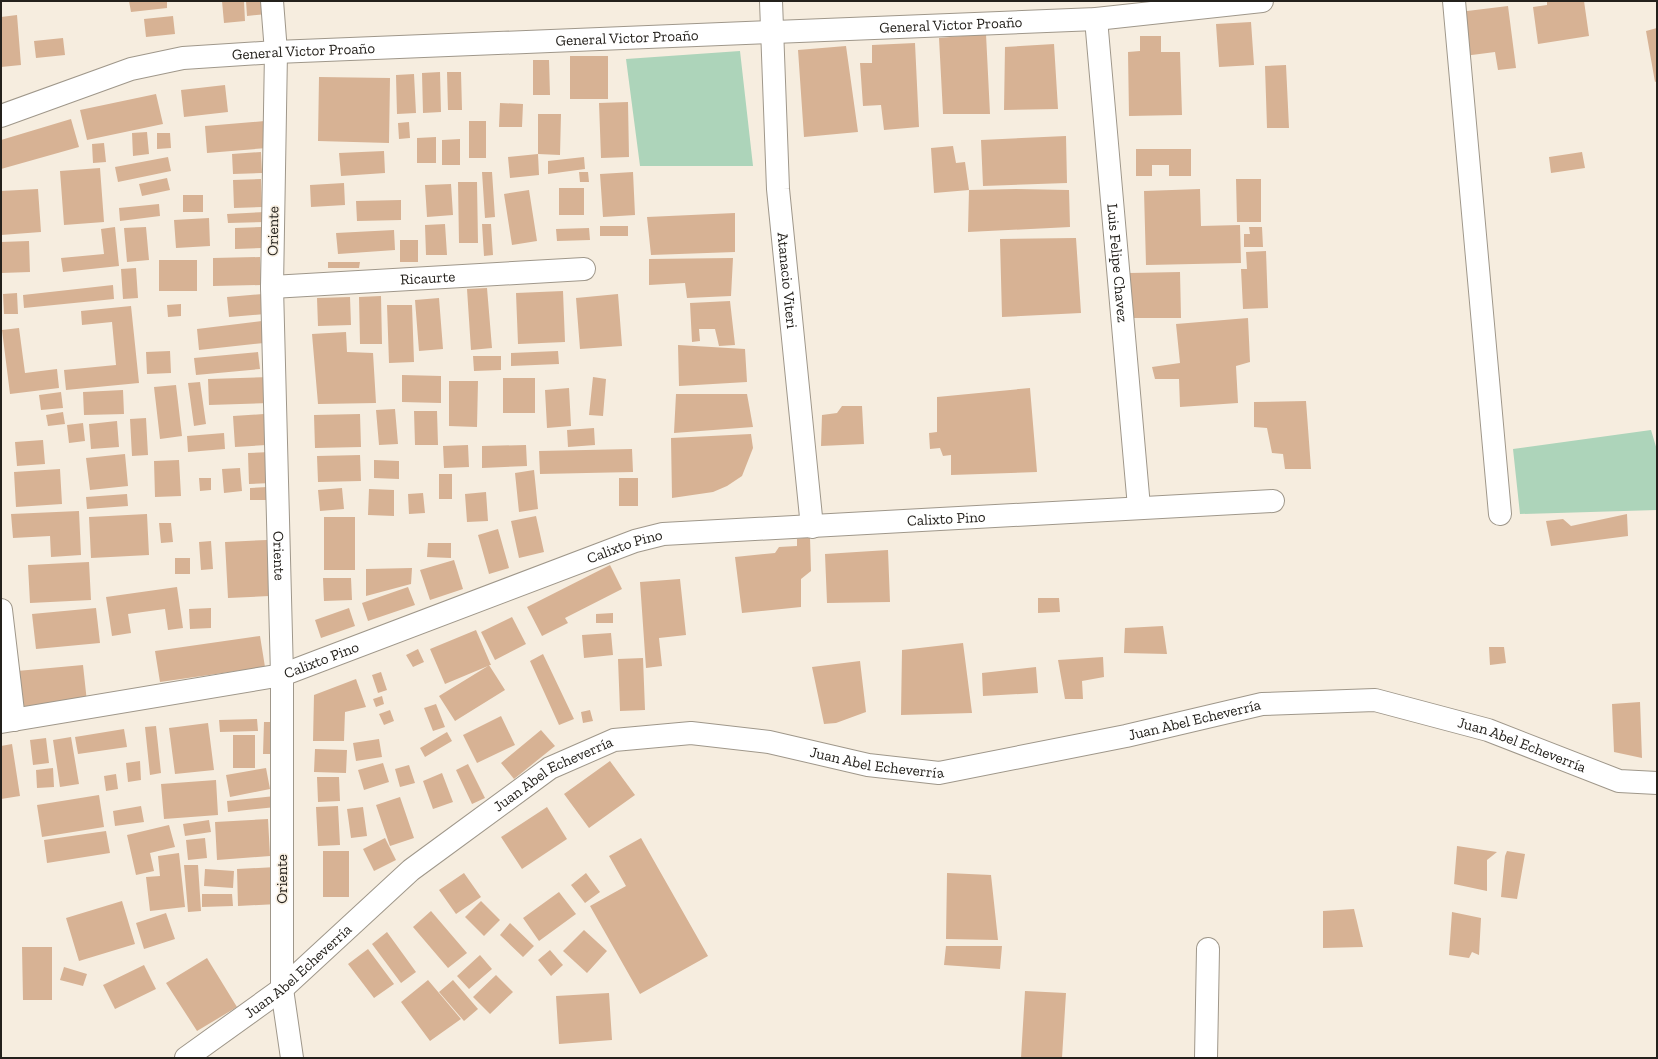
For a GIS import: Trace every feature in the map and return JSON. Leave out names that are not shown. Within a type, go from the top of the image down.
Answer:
[{"type":"street","name":"Oriente","points":[[272,1],[276,52],[272,287],[282,675],[282,989],[292,1058]]},
{"type":"street","name":"Atanacio Viteri","points":[[771,1],[778,189],[812,527]]},
{"type":"street","name":"General Victor Proaño","points":[[1,116],[131,69],[183,58],[276,52],[1096,20],[1262,1]]},
{"type":"street","points":[[1454,1],[1500,514]]},
{"type":"street","name":"Luis Felipe Chavez","points":[[1096,20],[1139,507]]},
{"type":"street","name":"Ricaurte","points":[[272,287],[584,269]]},
{"type":"street","name":"Calixto Pino","points":[[8,721],[282,675],[635,541],[663,534],[812,527],[1139,507],[1274,501]]},
{"type":"street","points":[[1,610],[8,721]]},
{"type":"street","name":"Juan Abel Echeverría","points":[[186,1058],[282,989],[411,870],[550,768],[614,740],[691,733],[769,742],[868,765],[939,773],[1126,736],[1262,704],[1375,700],[1488,730],[1619,781],[1657,783]]},
{"type":"street","points":[[1206,1058],[1208,949]]},
{"type":"green space","points":[[740,51],[753,166],[640,166],[626,59]]},
{"type":"green space","points":[[1651,430],[1657,450],[1657,510],[1520,514],[1513,449]]},
{"type":"building","points":[[129,1],[167,1],[167,8],[131,12]]},
{"type":"building","points":[[222,1],[244,1],[245,21],[224,23]]},
{"type":"building","points":[[246,1],[265,1],[267,14],[247,16]]},
{"type":"building","points":[[1547,1],[1584,1],[1589,36],[1538,44],[1533,7],[1547,5]]},
{"type":"building","points":[[1508,6],[1516,68],[1498,70],[1495,52],[1464,56],[1459,12]]},
{"type":"building","points":[[17,15],[21,65],[1,67],[1,17]]},
{"type":"building","points":[[173,16],[175,34],[146,37],[144,19]]},
{"type":"building","points":[[1251,22],[1254,65],[1219,67],[1216,24]]},
{"type":"building","points":[[1657,28],[1657,81],[1655,82],[1646,31]]},
{"type":"building","points":[[986,34],[990,114],[943,114],[939,38]]},
{"type":"building","points":[[1140,36],[1161,36],[1161,52],[1180,52],[1182,115],[1129,116],[1128,52],[1140,51]]},
{"type":"building","points":[[63,38],[65,55],[36,58],[34,41]]},
{"type":"building","points":[[915,43],[919,127],[884,130],[881,105],[863,106],[860,63],[872,63],[872,45]]},
{"type":"building","points":[[1054,44],[1058,109],[1004,110],[1005,47]]},
{"type":"building","points":[[846,46],[858,132],[804,137],[798,50]]},
{"type":"building","points":[[570,56],[608,56],[608,99],[570,99]]},
{"type":"building","points":[[533,60],[549,60],[550,95],[533,95]]},
{"type":"building","points":[[1286,65],[1289,128],[1267,128],[1265,66]]},
{"type":"building","points":[[440,72],[441,112],[423,113],[422,73]]},
{"type":"building","points":[[447,72],[461,72],[462,110],[448,110]]},
{"type":"building","points":[[414,74],[416,113],[397,114],[396,75]]},
{"type":"building","points":[[319,77],[390,78],[389,143],[318,141]]},
{"type":"building","points":[[225,85],[228,112],[184,117],[181,90]]},
{"type":"building","points":[[156,94],[163,124],[87,140],[80,110]]},
{"type":"building","points":[[628,102],[629,157],[601,158],[599,103]]},
{"type":"building","points":[[500,103],[523,104],[522,127],[499,127]]},
{"type":"building","points":[[538,114],[561,114],[560,155],[538,154]]},
{"type":"building","points":[[71,119],[79,147],[1,169],[1,140]]},
{"type":"building","points":[[265,121],[267,148],[207,153],[205,126]]},
{"type":"building","points":[[469,121],[486,121],[486,158],[469,158]]},
{"type":"building","points":[[409,122],[410,138],[399,139],[398,123]]},
{"type":"building","points":[[147,132],[149,154],[133,156],[132,133]]},
{"type":"building","points":[[157,133],[170,133],[171,148],[157,149]]},
{"type":"building","points":[[1066,136],[1067,183],[983,186],[981,140]]},
{"type":"building","points":[[436,137],[436,163],[417,163],[417,138]]},
{"type":"building","points":[[460,139],[460,165],[442,165],[442,140]]},
{"type":"building","points":[[104,143],[106,162],[93,163],[92,144]]},
{"type":"building","points":[[953,146],[956,163],[965,162],[969,190],[934,193],[931,148]]},
{"type":"building","points":[[1136,149],[1191,149],[1191,176],[1169,176],[1169,165],[1152,165],[1152,176],[1136,176]]},
{"type":"building","points":[[384,151],[385,173],[341,176],[339,153]]},
{"type":"building","points":[[261,152],[262,173],[233,174],[232,154]]},
{"type":"building","points":[[1582,152],[1585,168],[1551,173],[1549,157]]},
{"type":"building","points":[[538,154],[539,175],[510,178],[508,157]]},
{"type":"building","points":[[168,157],[171,171],[118,182],[115,167]]},
{"type":"building","points":[[584,157],[585,169],[548,174],[548,161]]},
{"type":"building","points":[[100,168],[104,222],[64,225],[60,171]]},
{"type":"building","points":[[482,172],[492,172],[495,217],[485,218]]},
{"type":"building","points":[[579,172],[588,172],[589,182],[580,182]]},
{"type":"building","points":[[633,172],[635,215],[603,217],[600,174]]},
{"type":"building","points":[[167,178],[170,190],[142,196],[139,184]]},
{"type":"building","points":[[261,179],[262,207],[234,208],[233,180]]},
{"type":"building","points":[[1236,179],[1261,179],[1261,222],[1237,222]]},
{"type":"building","points":[[458,182],[477,182],[478,243],[459,243]]},
{"type":"building","points":[[344,183],[345,205],[311,207],[310,185]]},
{"type":"building","points":[[451,184],[453,215],[427,217],[425,185]]},
{"type":"building","points":[[559,188],[584,188],[584,215],[559,215]]},
{"type":"building","points":[[38,189],[41,232],[1,235],[1,191]]},
{"type":"building","points":[[1200,189],[1201,226],[1240,225],[1241,263],[1146,265],[1144,191]]},
{"type":"building","points":[[529,190],[537,241],[512,245],[504,194]]},
{"type":"building","points":[[969,190],[1069,190],[1070,227],[968,232]]},
{"type":"building","points":[[183,195],[203,195],[203,212],[183,212]]},
{"type":"building","points":[[401,200],[401,220],[357,221],[356,201]]},
{"type":"building","points":[[159,204],[160,216],[120,221],[119,208]]},
{"type":"building","points":[[266,212],[266,222],[228,223],[227,214]]},
{"type":"building","points":[[735,213],[735,252],[651,255],[647,217]]},
{"type":"building","points":[[209,218],[210,246],[176,248],[174,220]]},
{"type":"building","points":[[445,224],[447,255],[426,255],[425,225]]},
{"type":"building","points":[[482,224],[491,224],[493,255],[484,256]]},
{"type":"building","points":[[600,226],[628,226],[628,236],[600,236]]},
{"type":"building","points":[[115,227],[119,266],[63,272],[61,258],[104,254],[101,229]]},
{"type":"building","points":[[146,227],[149,260],[127,262],[124,228]]},
{"type":"building","points":[[261,227],[261,248],[235,249],[235,228]]},
{"type":"building","points":[[1249,227],[1262,227],[1263,247],[1244,247],[1244,234],[1250,234]]},
{"type":"building","points":[[589,228],[590,240],[557,241],[556,229]]},
{"type":"building","points":[[394,230],[395,250],[338,254],[336,233]]},
{"type":"building","points":[[1076,238],[1081,313],[1002,317],[1000,239]]},
{"type":"building","points":[[400,240],[418,240],[418,262],[400,262]]},
{"type":"building","points":[[29,241],[30,272],[1,273],[1,242]]},
{"type":"building","points":[[1266,251],[1268,308],[1243,309],[1241,269],[1247,269],[1246,252]]},
{"type":"building","points":[[260,257],[261,285],[213,286],[213,258]]},
{"type":"building","points":[[733,258],[731,296],[687,298],[685,283],[649,285],[649,259]]},
{"type":"building","points":[[159,260],[197,260],[197,291],[159,291]]},
{"type":"building","points":[[328,262],[360,262],[359,268],[328,268]]},
{"type":"building","points":[[136,268],[138,298],[123,299],[121,269]]},
{"type":"building","points":[[1180,272],[1181,318],[1130,318],[1129,273]]},
{"type":"building","points":[[113,285],[114,299],[24,308],[23,295]]},
{"type":"building","points":[[487,288],[492,348],[471,350],[467,289]]},
{"type":"building","points":[[563,291],[565,342],[518,344],[516,293]]},
{"type":"building","points":[[17,293],[18,314],[4,314],[3,294]]},
{"type":"building","points":[[263,294],[265,314],[229,317],[227,297]]},
{"type":"building","points":[[618,294],[622,346],[580,349],[576,298]]},
{"type":"building","points":[[381,296],[382,344],[360,344],[359,297]]},
{"type":"building","points":[[350,297],[351,325],[318,326],[317,298]]},
{"type":"building","points":[[439,298],[443,349],[419,351],[415,300]]},
{"type":"building","points":[[730,301],[735,345],[719,346],[715,329],[699,329],[700,341],[692,342],[690,303]]},
{"type":"building","points":[[181,304],[181,316],[168,317],[167,305]]},
{"type":"building","points":[[387,305],[412,305],[414,362],[389,363]]},
{"type":"building","points":[[131,306],[139,383],[66,390],[64,370],[116,365],[112,322],[82,325],[81,311]]},
{"type":"building","points":[[1248,318],[1250,362],[1236,366],[1238,403],[1180,407],[1179,379],[1155,379],[1152,367],[1180,363],[1176,324]]},
{"type":"building","points":[[262,321],[264,343],[199,350],[197,329]]},
{"type":"building","points":[[19,328],[25,373],[57,369],[59,388],[10,394],[2,330]]},
{"type":"building","points":[[346,332],[347,352],[373,353],[376,403],[318,404],[312,334]]},
{"type":"building","points":[[678,345],[745,349],[747,382],[679,386]]},
{"type":"building","points":[[170,351],[171,373],[147,374],[146,352]]},
{"type":"building","points":[[558,351],[559,364],[511,366],[511,353]]},
{"type":"building","points":[[258,352],[260,369],[196,375],[194,358]]},
{"type":"building","points":[[473,356],[501,356],[501,370],[474,371]]},
{"type":"building","points":[[402,375],[441,376],[441,403],[402,402]]},
{"type":"building","points":[[269,377],[270,403],[209,405],[208,379]]},
{"type":"building","points":[[593,377],[606,379],[603,416],[589,415]]},
{"type":"building","points":[[503,378],[535,378],[535,413],[503,413]]},
{"type":"building","points":[[449,381],[478,381],[477,427],[449,426]]},
{"type":"building","points":[[200,382],[206,424],[194,426],[188,383]]},
{"type":"building","points":[[176,385],[182,436],[160,439],[154,387]]},
{"type":"building","points":[[569,388],[571,426],[547,428],[545,390]]},
{"type":"building","points":[[1030,388],[1037,472],[951,475],[951,455],[943,456],[940,448],[930,449],[929,433],[937,432],[937,397]]},
{"type":"building","points":[[123,390],[124,414],[84,415],[83,392]]},
{"type":"building","points":[[61,392],[63,408],[41,410],[39,395]]},
{"type":"building","points":[[676,394],[747,394],[753,427],[674,433]]},
{"type":"building","points":[[1306,401],[1311,469],[1285,469],[1283,454],[1272,453],[1267,428],[1254,427],[1254,402]]},
{"type":"building","points":[[842,406],[862,406],[864,444],[821,446],[822,415],[837,413]]},
{"type":"building","points":[[395,409],[398,444],[379,445],[376,410]]},
{"type":"building","points":[[414,411],[437,411],[438,445],[415,445]]},
{"type":"building","points":[[63,412],[65,424],[48,426],[46,415]]},
{"type":"building","points":[[264,414],[266,445],[235,447],[233,416]]},
{"type":"building","points":[[360,414],[361,447],[315,448],[314,415]]},
{"type":"building","points":[[146,418],[148,455],[132,456],[130,419]]},
{"type":"building","points":[[117,421],[119,447],[91,449],[89,424]]},
{"type":"building","points":[[83,423],[85,441],[69,443],[67,425]]},
{"type":"building","points":[[594,428],[595,445],[568,447],[567,430]]},
{"type":"building","points":[[224,433],[225,449],[188,452],[187,436]]},
{"type":"building","points":[[751,434],[753,448],[742,476],[727,486],[713,492],[672,498],[671,438]]},
{"type":"building","points":[[43,440],[45,464],[17,466],[15,442]]},
{"type":"building","points":[[468,445],[469,467],[444,468],[443,446]]},
{"type":"building","points":[[526,445],[527,466],[482,468],[482,446]]},
{"type":"building","points":[[632,449],[633,472],[540,474],[539,451]]},
{"type":"building","points":[[270,452],[272,483],[249,484],[248,453]]},
{"type":"building","points":[[125,454],[128,486],[90,490],[86,458]]},
{"type":"building","points":[[360,455],[361,481],[318,482],[317,456]]},
{"type":"building","points":[[179,460],[181,496],[155,497],[154,461]]},
{"type":"building","points":[[374,460],[399,461],[399,479],[374,478]]},
{"type":"building","points":[[240,468],[242,491],[224,493],[222,469]]},
{"type":"building","points":[[60,469],[62,504],[16,507],[14,472]]},
{"type":"building","points":[[534,470],[538,509],[519,512],[515,473]]},
{"type":"building","points":[[439,474],[452,474],[452,499],[439,499]]},
{"type":"building","points":[[199,478],[211,478],[211,490],[200,491]]},
{"type":"building","points":[[619,478],[638,478],[638,506],[619,506]]},
{"type":"building","points":[[267,487],[268,500],[250,500],[250,488]]},
{"type":"building","points":[[342,488],[344,509],[320,511],[318,490]]},
{"type":"building","points":[[369,489],[394,490],[394,516],[368,515]]},
{"type":"building","points":[[486,492],[488,521],[467,522],[465,494]]},
{"type":"building","points":[[423,493],[425,513],[409,514],[408,494]]},
{"type":"building","points":[[127,494],[128,506],[87,509],[86,497]]},
{"type":"building","points":[[79,511],[81,555],[51,557],[50,536],[13,538],[11,514]]},
{"type":"building","points":[[147,514],[149,555],[91,558],[89,517]]},
{"type":"building","points":[[1627,514],[1628,536],[1551,546],[1546,521],[1563,519],[1571,526]]},
{"type":"building","points":[[536,516],[544,552],[519,558],[511,521]]},
{"type":"building","points":[[324,517],[355,517],[355,570],[324,570]]},
{"type":"building","points":[[159,523],[171,523],[173,542],[161,543]]},
{"type":"building","points":[[498,529],[509,568],[489,574],[478,535]]},
{"type":"building","points":[[810,537],[811,571],[801,579],[801,607],[742,613],[735,557],[775,553],[779,547],[797,546],[797,539]]},
{"type":"building","points":[[267,540],[269,596],[228,598],[225,542]]},
{"type":"building","points":[[211,541],[213,569],[201,570],[199,542]]},
{"type":"building","points":[[428,543],[451,543],[451,558],[427,557]]},
{"type":"building","points":[[888,550],[890,602],[827,603],[825,554]]},
{"type":"building","points":[[175,558],[190,558],[190,574],[175,574]]},
{"type":"building","points":[[454,560],[463,589],[430,600],[420,570]]},
{"type":"building","points":[[89,562],[91,600],[30,603],[28,565]]},
{"type":"building","points":[[610,565],[622,589],[565,618],[568,623],[542,636],[527,607]]},
{"type":"building","points":[[412,568],[411,584],[366,596],[366,569]]},
{"type":"building","points":[[323,578],[351,578],[352,600],[324,601]]},
{"type":"building","points":[[680,579],[686,635],[659,638],[662,666],[646,668],[640,582]]},
{"type":"building","points":[[177,587],[183,628],[168,630],[165,609],[128,614],[131,633],[112,636],[106,597]]},
{"type":"building","points":[[408,587],[415,605],[368,621],[362,603]]},
{"type":"building","points":[[1038,598],[1059,598],[1060,612],[1038,613]]},
{"type":"building","points":[[96,608],[100,643],[36,649],[32,614]]},
{"type":"building","points":[[211,608],[211,628],[190,629],[189,609]]},
{"type":"building","points":[[349,608],[355,626],[321,638],[315,620]]},
{"type":"building","points":[[613,613],[613,623],[596,623],[596,614]]},
{"type":"building","points":[[512,617],[526,644],[495,660],[481,632]]},
{"type":"building","points":[[1163,626],[1167,654],[1124,653],[1125,628]]},
{"type":"building","points":[[476,630],[491,665],[489,665],[505,690],[455,721],[439,696],[488,666],[445,684],[430,649]]},
{"type":"building","points":[[611,633],[613,655],[584,658],[582,635]]},
{"type":"building","points":[[260,636],[265,667],[160,682],[155,651]]},
{"type":"building","points":[[963,643],[972,713],[901,715],[902,650]]},
{"type":"building","points":[[1489,647],[1504,647],[1506,663],[1490,665]]},
{"type":"building","points":[[418,649],[424,662],[413,667],[406,655]]},
{"type":"building","points":[[543,654],[574,719],[559,725],[530,661]]},
{"type":"building","points":[[1103,657],[1104,677],[1082,681],[1083,699],[1065,699],[1058,660]]},
{"type":"building","points":[[643,658],[645,710],[620,711],[618,659]]},
{"type":"building","points":[[860,661],[866,712],[836,723],[824,724],[812,667]]},
{"type":"building","points":[[83,665],[87,702],[21,709],[17,671]]},
{"type":"building","points":[[1036,667],[1038,693],[983,696],[982,673]]},
{"type":"building","points":[[381,672],[387,690],[378,693],[372,675]]},
{"type":"building","points":[[356,679],[366,707],[345,712],[344,741],[313,741],[314,695]]},
{"type":"building","points":[[382,696],[384,704],[376,707],[373,699]]},
{"type":"building","points":[[1640,702],[1642,758],[1614,752],[1612,704]]},
{"type":"building","points":[[436,704],[445,727],[433,731],[424,708]]},
{"type":"building","points":[[390,710],[394,721],[384,725],[379,714]]},
{"type":"building","points":[[590,710],[593,721],[583,723],[581,712]]},
{"type":"building","points":[[501,716],[515,745],[477,763],[463,735]]},
{"type":"building","points":[[257,719],[258,731],[220,732],[219,720]]},
{"type":"building","points":[[264,722],[280,722],[279,754],[263,754]]},
{"type":"building","points":[[208,723],[214,770],[175,774],[169,728]]},
{"type":"building","points":[[156,726],[161,773],[150,775],[145,727]]},
{"type":"building","points":[[124,729],[127,747],[78,754],[75,737]]},
{"type":"building","points":[[541,730],[555,746],[514,779],[501,763]]},
{"type":"building","points":[[447,732],[452,741],[425,757],[420,748]]},
{"type":"building","points":[[233,735],[255,735],[255,768],[233,768]]},
{"type":"building","points":[[71,737],[79,784],[60,787],[53,740]]},
{"type":"building","points":[[46,738],[49,763],[33,765],[30,740]]},
{"type":"building","points":[[379,739],[382,757],[356,761],[353,743]]},
{"type":"building","points":[[12,744],[20,796],[1,799],[1,746]]},
{"type":"building","points":[[315,749],[347,750],[346,773],[314,772]]},
{"type":"building","points":[[140,761],[141,780],[128,782],[126,763]]},
{"type":"building","points":[[610,761],[635,795],[589,828],[564,794]]},
{"type":"building","points":[[383,763],[389,782],[364,790],[358,770]]},
{"type":"building","points":[[468,764],[485,798],[472,804],[456,770]]},
{"type":"building","points":[[409,765],[415,783],[400,787],[395,769]]},
{"type":"building","points":[[53,768],[54,787],[37,788],[36,770]]},
{"type":"building","points":[[266,768],[270,789],[230,797],[226,775]]},
{"type":"building","points":[[442,773],[453,802],[433,809],[423,781]]},
{"type":"building","points":[[116,774],[118,789],[106,791],[104,776]]},
{"type":"building","points":[[317,777],[339,777],[340,801],[318,802]]},
{"type":"building","points":[[216,780],[218,815],[164,819],[161,784]]},
{"type":"building","points":[[99,795],[104,827],[42,837],[37,805]]},
{"type":"building","points":[[275,796],[276,807],[228,812],[227,801]]},
{"type":"building","points":[[400,797],[414,838],[390,846],[376,805]]},
{"type":"building","points":[[141,806],[144,822],[115,826],[113,811]]},
{"type":"building","points":[[338,806],[340,845],[318,846],[316,807]]},
{"type":"building","points":[[363,807],[367,836],[351,838],[347,809]]},
{"type":"building","points":[[547,807],[567,839],[522,869],[501,837]]},
{"type":"building","points":[[268,819],[270,856],[217,860],[215,822]]},
{"type":"building","points":[[209,820],[211,832],[185,836],[183,824]]},
{"type":"building","points":[[169,825],[175,847],[150,853],[154,871],[136,875],[127,835]]},
{"type":"building","points":[[106,831],[110,853],[47,863],[44,840]]},
{"type":"building","points":[[205,838],[207,858],[188,860],[186,840]]},
{"type":"building","points":[[385,838],[396,860],[374,871],[363,849]]},
{"type":"building","points":[[641,838],[708,956],[640,994],[590,906],[626,886],[609,856]]},
{"type":"building","points":[[1457,846],[1497,852],[1487,860],[1487,891],[1454,884]]},
{"type":"building","points":[[323,851],[349,851],[349,897],[323,897]]},
{"type":"building","points":[[1507,851],[1525,854],[1517,899],[1501,897],[1505,856]]},
{"type":"building","points":[[179,853],[185,907],[150,911],[146,877],[160,876],[158,856]]},
{"type":"building","points":[[184,865],[198,865],[201,911],[188,912]]},
{"type":"building","points":[[276,867],[278,904],[238,906],[237,869]]},
{"type":"building","points":[[205,869],[234,871],[233,888],[204,886]]},
{"type":"building","points":[[464,873],[481,897],[456,914],[439,890]]},
{"type":"building","points":[[586,873],[600,892],[585,903],[571,885]]},
{"type":"building","points":[[947,873],[991,875],[998,940],[946,939]]},
{"type":"building","points":[[559,892],[576,914],[539,941],[523,918]]},
{"type":"building","points":[[202,894],[232,894],[233,906],[202,907]]},
{"type":"building","points":[[122,901],[135,944],[79,961],[66,918]]},
{"type":"building","points":[[481,901],[500,920],[484,936],[465,917]]},
{"type":"building","points":[[1354,909],[1363,947],[1323,948],[1323,911]]},
{"type":"building","points":[[431,911],[467,953],[448,968],[413,927]]},
{"type":"building","points":[[1452,912],[1481,918],[1479,955],[1472,952],[1469,958],[1449,955]]},
{"type":"building","points":[[166,913],[175,939],[144,949],[136,923]]},
{"type":"building","points":[[510,923],[534,946],[523,957],[500,935]]},
{"type":"building","points":[[584,930],[607,951],[587,973],[563,951]]},
{"type":"building","points":[[387,932],[416,972],[401,983],[372,944]]},
{"type":"building","points":[[946,946],[1002,946],[1000,969],[944,965]]},
{"type":"building","points":[[22,947],[52,947],[52,1000],[23,1000]]},
{"type":"building","points":[[368,949],[394,984],[374,998],[348,964]]},
{"type":"building","points":[[550,950],[563,965],[551,976],[538,960]]},
{"type":"building","points":[[480,955],[492,969],[469,989],[457,976]]},
{"type":"building","points":[[207,958],[237,1007],[197,1031],[166,983]]},
{"type":"building","points":[[144,965],[156,989],[115,1009],[103,985]]},
{"type":"building","points":[[64,967],[87,974],[83,986],[60,980]]},
{"type":"building","points":[[496,975],[513,992],[490,1014],[473,997]]},
{"type":"building","points":[[428,980],[461,1019],[430,1041],[401,1002]]},
{"type":"building","points":[[453,980],[478,1009],[464,1021],[439,992]]},
{"type":"building","points":[[1025,991],[1066,993],[1062,1058],[1021,1058]]},
{"type":"building","points":[[609,993],[612,1040],[559,1044],[556,996]]}]
